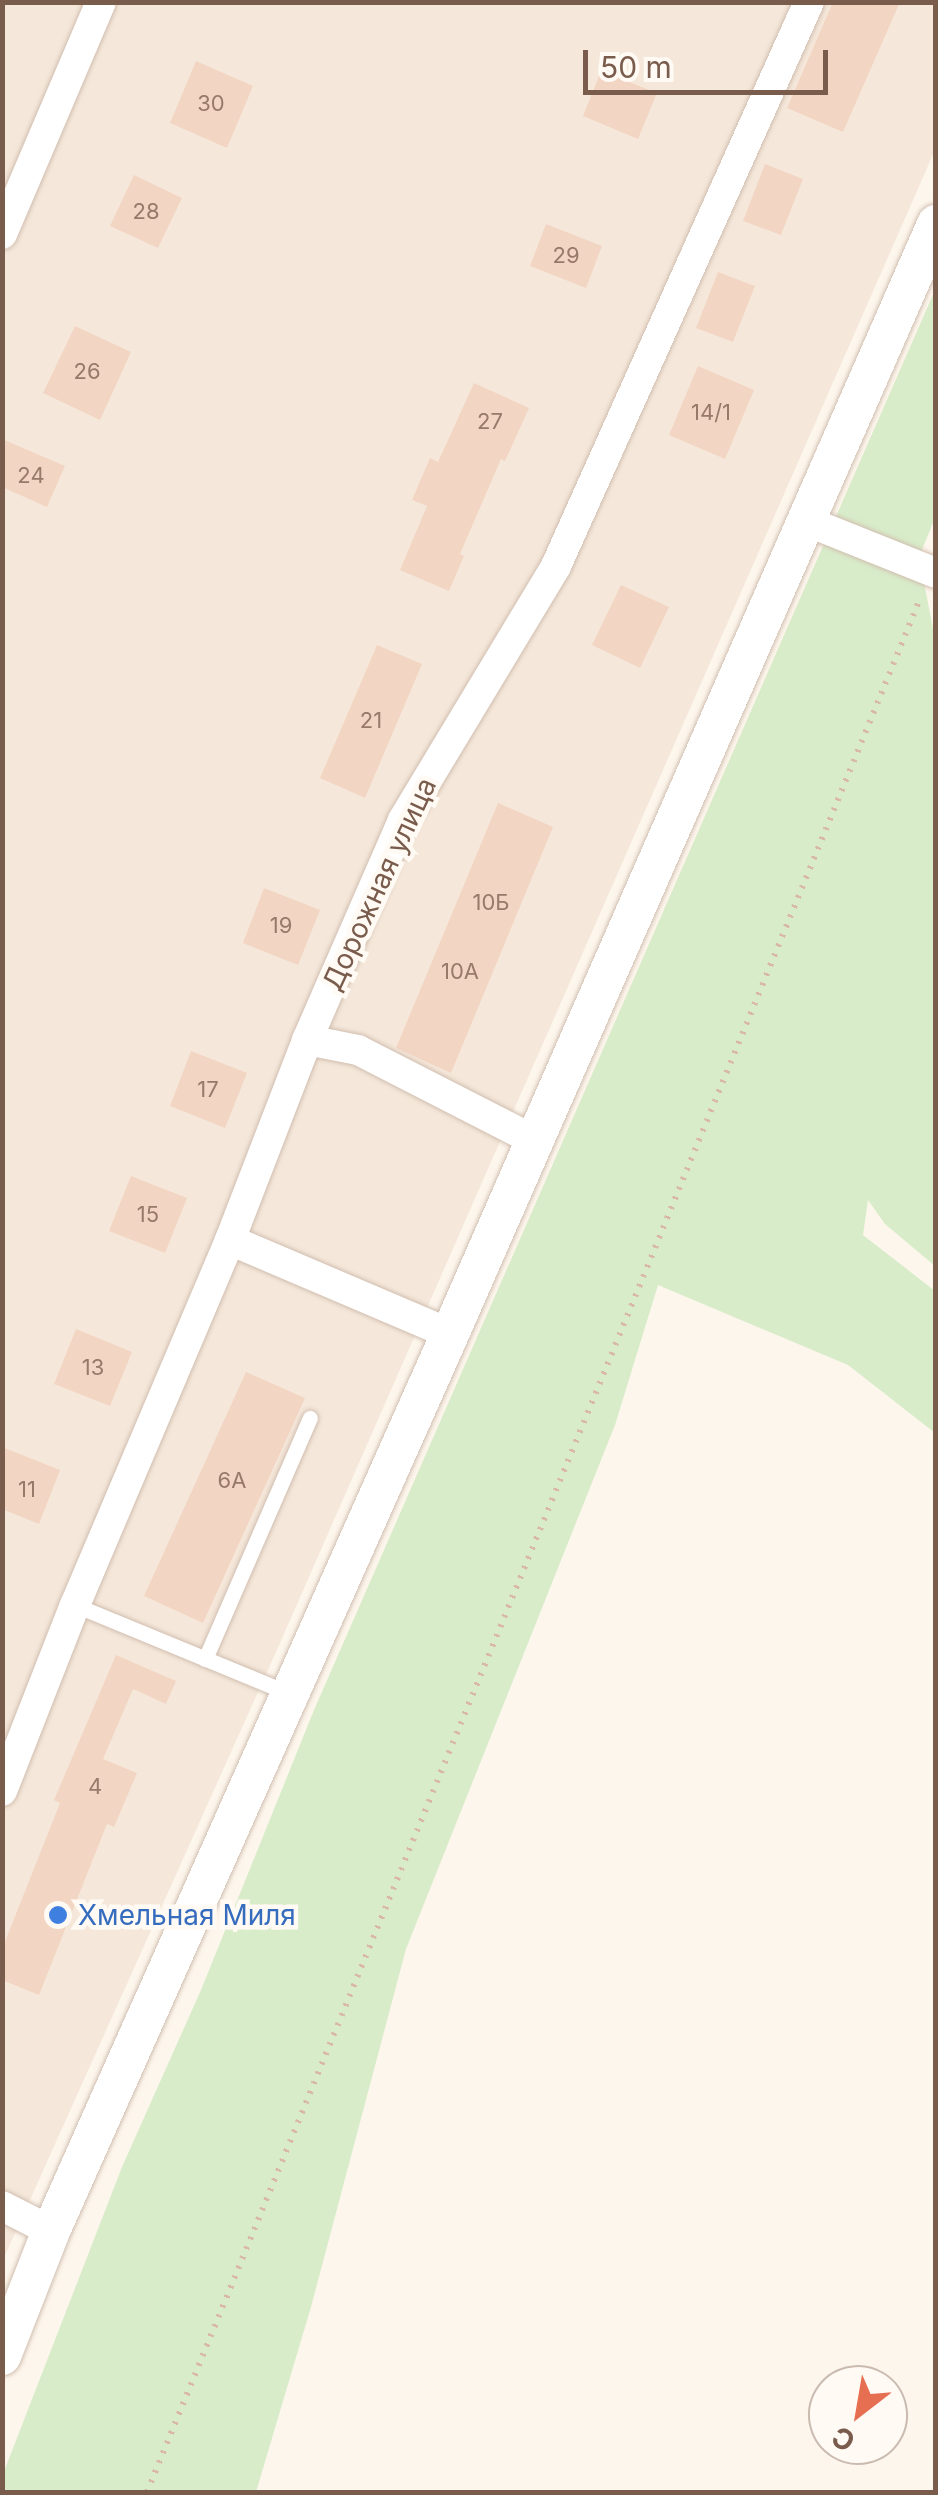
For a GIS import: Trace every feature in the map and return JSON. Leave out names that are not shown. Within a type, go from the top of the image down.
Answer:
[{"type":"street","points":[[2,234],[101,2]]},
{"type":"street","name":"Дорожная улица","points":[[2,1791],[74,1605],[230,1240],[307,1040],[403,820],[556,566],[809,2]]},
{"type":"street","points":[[2,2356],[52,2231],[936,224]]},
{"type":"street","points":[[806,521],[933,572]]},
{"type":"street","points":[[307,1040],[358,1050],[532,1139]]},
{"type":"street","points":[[230,1240],[450,1334]]},
{"type":"street","points":[[2,2206],[52,2231]]},
{"type":"lane","points":[[205,1659],[310,1418]]},
{"type":"lane","points":[[74,1605],[291,1694]]},
{"type":"path","points":[[147,2492],[933,572]]},
{"type":"shaded area","points":[[3,3],[935,3],[935,150],[280,1643],[3,2260]]},
{"type":"green space","points":[[935,290],[935,518],[919,557],[936,644],[935,1266],[885,1224],[868,1200],[863,1235],[935,1291],[935,1433],[848,1365],[658,1285],[615,1425],[406,1949],[311,2307],[256,2492],[3,2492],[3,2474],[122,2167],[201,1990],[314,1710]]},
{"type":"building","points":[[833,2],[900,2],[843,132],[787,108]]},
{"type":"building","points":[[196,61],[253,86],[227,148],[170,123]]},
{"type":"building","points":[[601,71],[657,93],[638,139],[583,116]]},
{"type":"building","points":[[765,164],[803,179],[781,235],[743,221]]},
{"type":"building","points":[[134,175],[182,198],[158,248],[110,226]]},
{"type":"building","points":[[546,224],[602,246],[586,288],[530,266]]},
{"type":"building","points":[[718,272],[755,286],[733,342],[696,328]]},
{"type":"building","points":[[75,326],[131,352],[100,420],[43,393]]},
{"type":"building","points":[[698,366],[754,390],[725,459],[669,435]]},
{"type":"building","points":[[474,383],[529,408],[505,461],[501,459],[460,554],[464,556],[449,591],[400,570],[427,506],[412,500],[430,458],[438,462]]},
{"type":"building","points":[[2,439],[65,466],[47,507],[2,487]]},
{"type":"building","points":[[621,585],[669,607],[640,668],[592,645]]},
{"type":"building","points":[[377,645],[422,664],[365,798],[320,778]]},
{"type":"building","points":[[498,803],[553,827],[451,1073],[396,1048]]},
{"type":"building","points":[[264,888],[320,910],[298,965],[243,943]]},
{"type":"building","points":[[191,1051],[247,1073],[225,1128],[170,1106]]},
{"type":"building","points":[[131,1176],[187,1198],[165,1253],[109,1231]]},
{"type":"building","points":[[76,1329],[132,1352],[110,1406],[54,1384]]},
{"type":"building","points":[[246,1372],[305,1398],[203,1623],[144,1596]]},
{"type":"building","points":[[2,1447],[60,1470],[39,1524],[2,1509]]},
{"type":"building","points":[[116,1655],[176,1681],[166,1704],[133,1689],[103,1759],[137,1773],[114,1827],[107,1824],[39,1995],[2,1980],[2,1949],[60,1803],[54,1800]]},
{"type":"place","name":"Хмельная Миля","points":[[58,1915]]}]
